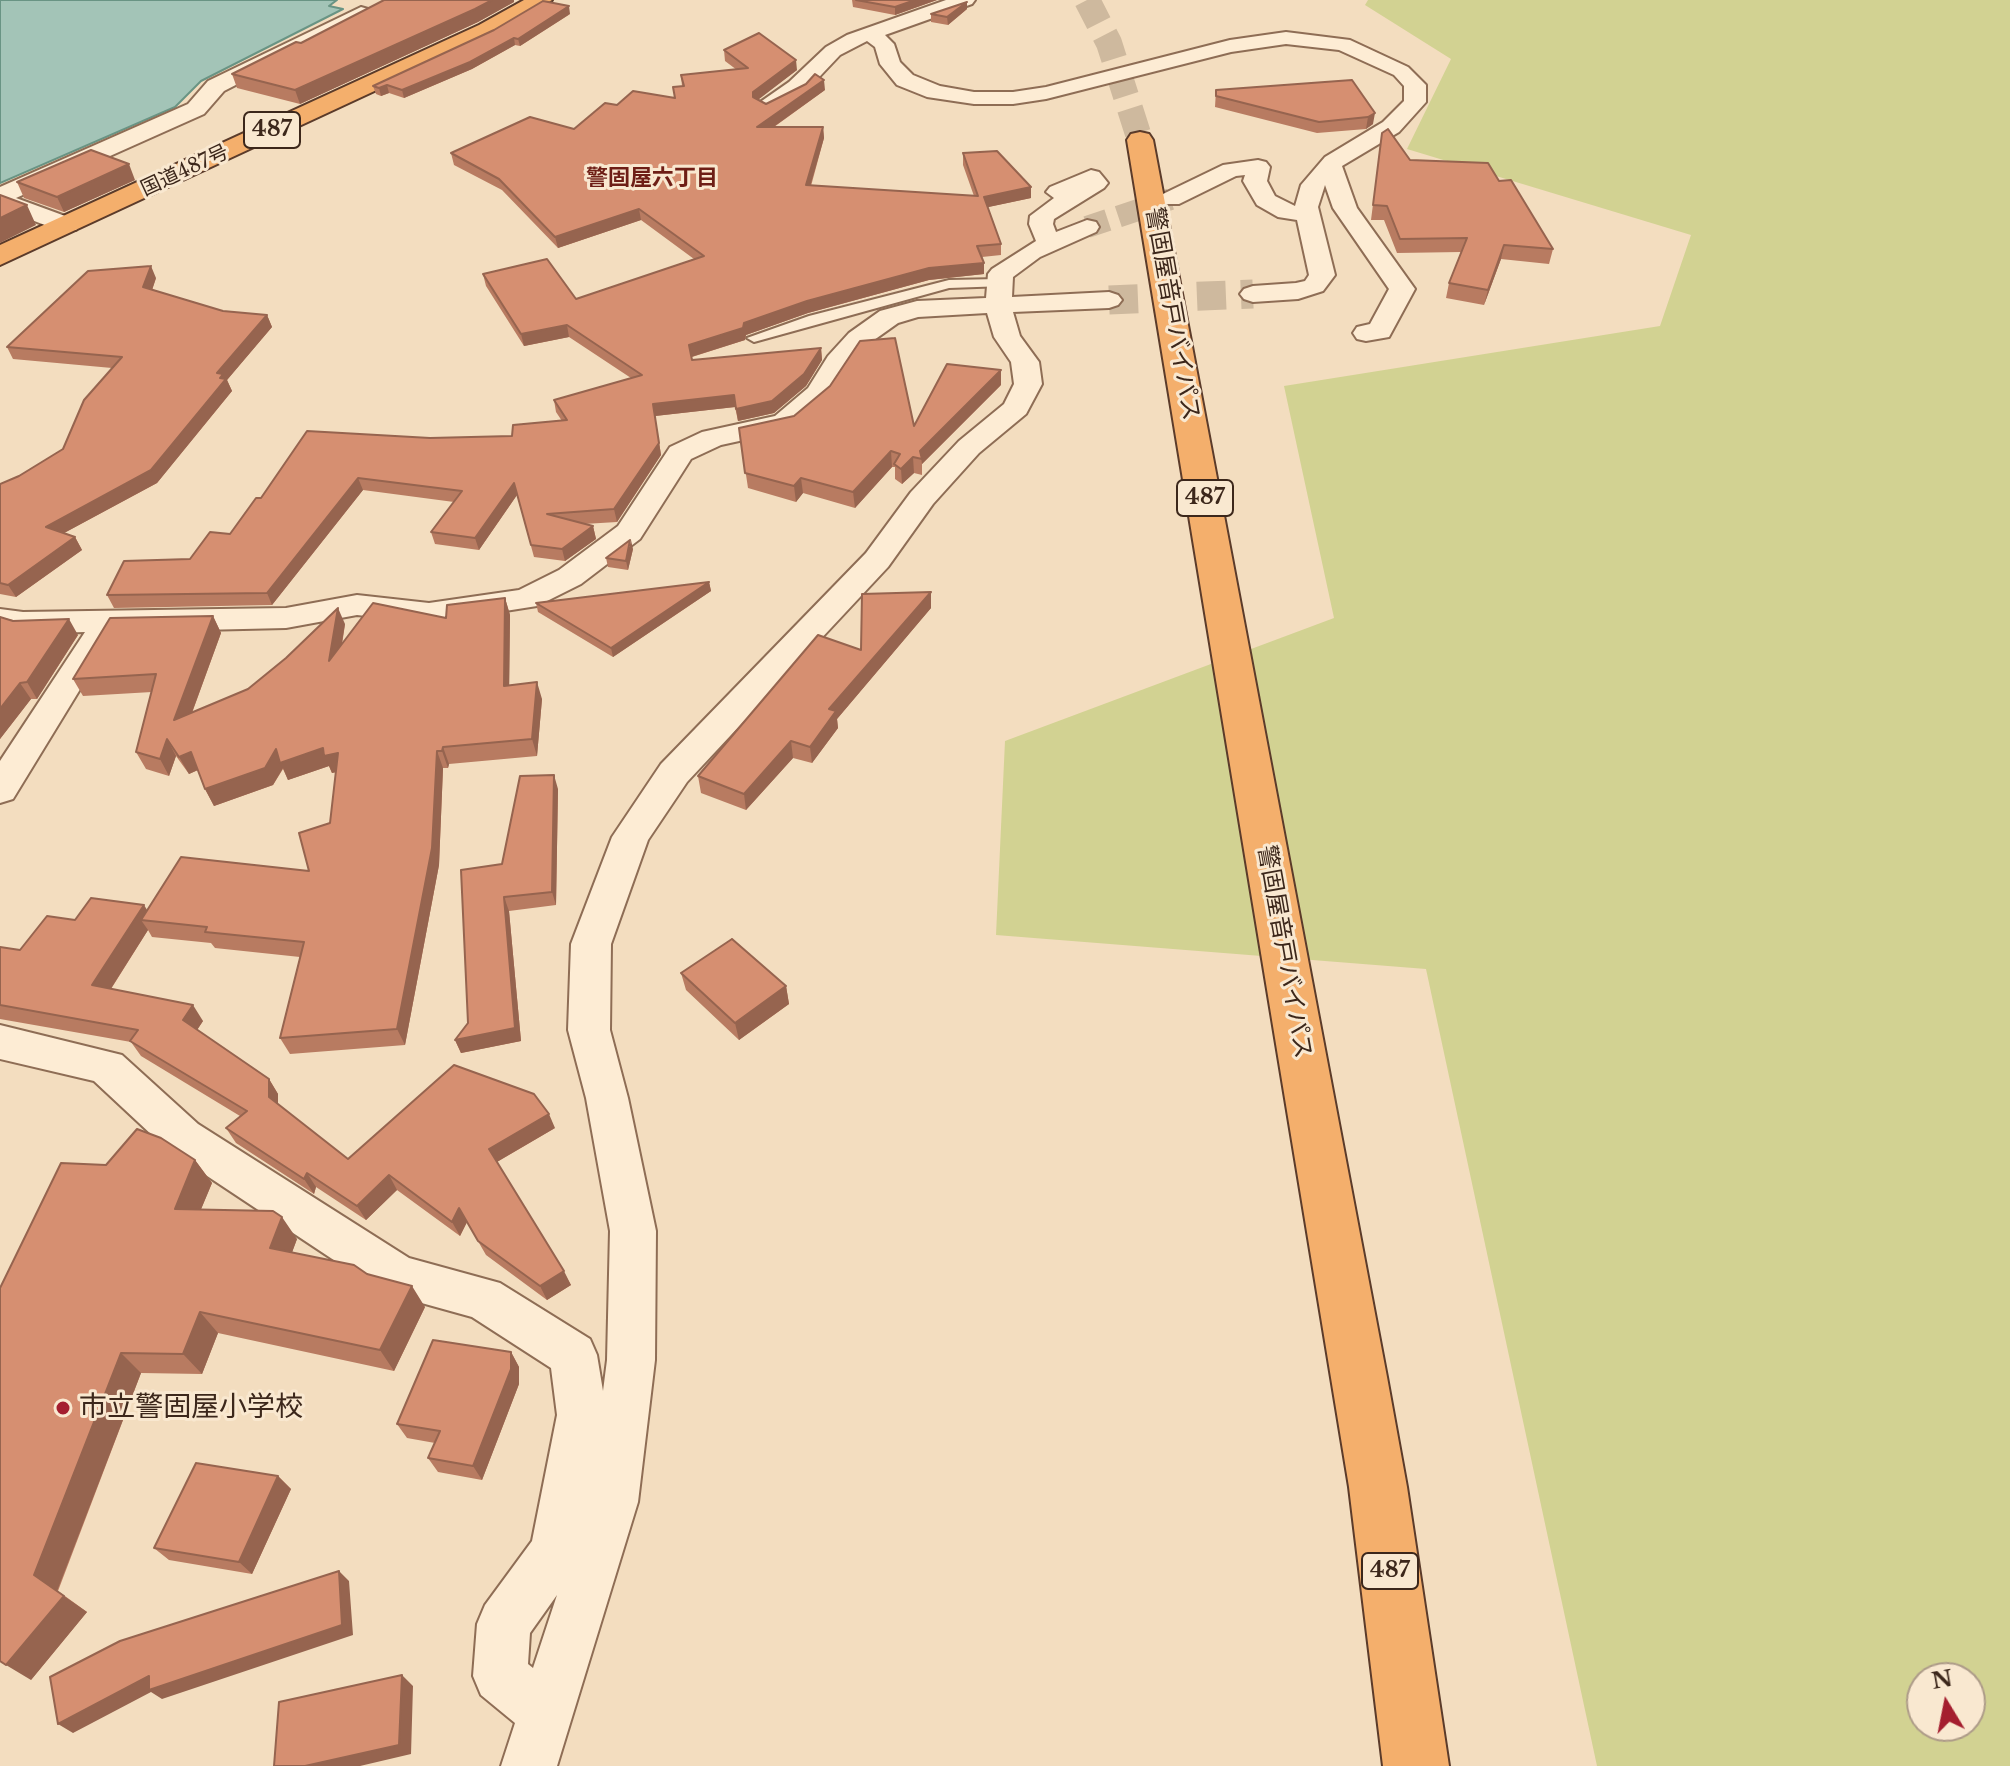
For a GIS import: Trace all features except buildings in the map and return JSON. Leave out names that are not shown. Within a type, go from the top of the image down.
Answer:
[{"type":"highway","name":"国道487号","points":[[0,256],[487,30],[541,0]]},
{"type":"highway","name":"警固屋音戸バイパス","points":[[1140,140],[1378,1487],[1416,1766]]},
{"type":"street","points":[[767,105],[797,87],[833,51],[867,32],[965,0]]},
{"type":"street","points":[[0,198],[196,109],[216,86],[361,13]]},
{"type":"street","points":[[867,32],[884,44],[890,64],[905,80],[935,92],[974,98],[1013,98],[1046,93],[1257,40],[1286,38],[1343,44],[1401,71],[1415,85],[1415,102],[1391,127],[1330,165],[1313,185],[1306,207],[1322,275],[1314,286],[1298,291],[1253,294]]},
{"type":"street","points":[[1330,165],[1345,208],[1402,289],[1380,331],[1366,333]]},
{"type":"street","points":[[1171,199],[1231,170],[1258,167],[1255,181],[1265,200],[1286,212],[1308,214]]},
{"type":"street","points":[[1049,243],[1041,224],[1042,216],[1096,183],[1091,177],[1058,192]]},
{"type":"street","points":[[0,198],[67,225]]},
{"type":"street","points":[[529,1766],[613,1502],[631,1360],[633,1231],[607,1098],[589,1030],[591,944],[631,837],[674,773],[877,560],[922,498],[960,457],[1016,408],[1028,384],[1025,362],[1007,337],[999,294],[1001,274],[1049,243],[1087,227]]},
{"type":"street","points":[[0,619],[23,623],[286,618],[357,605],[429,613],[526,599],[570,577],[629,532],[680,453],[712,438],[784,423],[819,393],[838,362],[858,339],[889,317],[999,294],[1109,300]]},
{"type":"street","points":[[0,790],[87,658],[107,620]]},
{"type":"street","points":[[0,1042],[107,1067],[183,1137],[398,1277],[483,1298],[573,1355],[582,1415],[556,1552],[504,1624],[500,1676],[546,1713]]},
{"type":"lane","points":[[754,338],[949,284],[999,294]]},
{"type":"green space","points":[[1368,0],[2010,0],[2010,1766],[1597,1766],[1426,969],[996,935],[1005,741],[1334,618],[1284,386],[1660,326],[1691,235],[1407,149],[1451,59],[1365,5]]},
{"type":"shaded area","points":[[0,0],[337,0],[329,6],[343,9],[201,81],[175,107],[0,183]]},
{"type":"tunnel","points":[[1087,0],[1109,43],[1140,140]]},
{"type":"tunnel","points":[[1087,227],[1171,199]]},
{"type":"tunnel","points":[[1109,300],[1253,294]]},
{"type":"place","name":"市立警固屋小学校","points":[[63,1408]]},
{"type":"district","name":"警固屋六丁目","points":[[652,179]]}]
